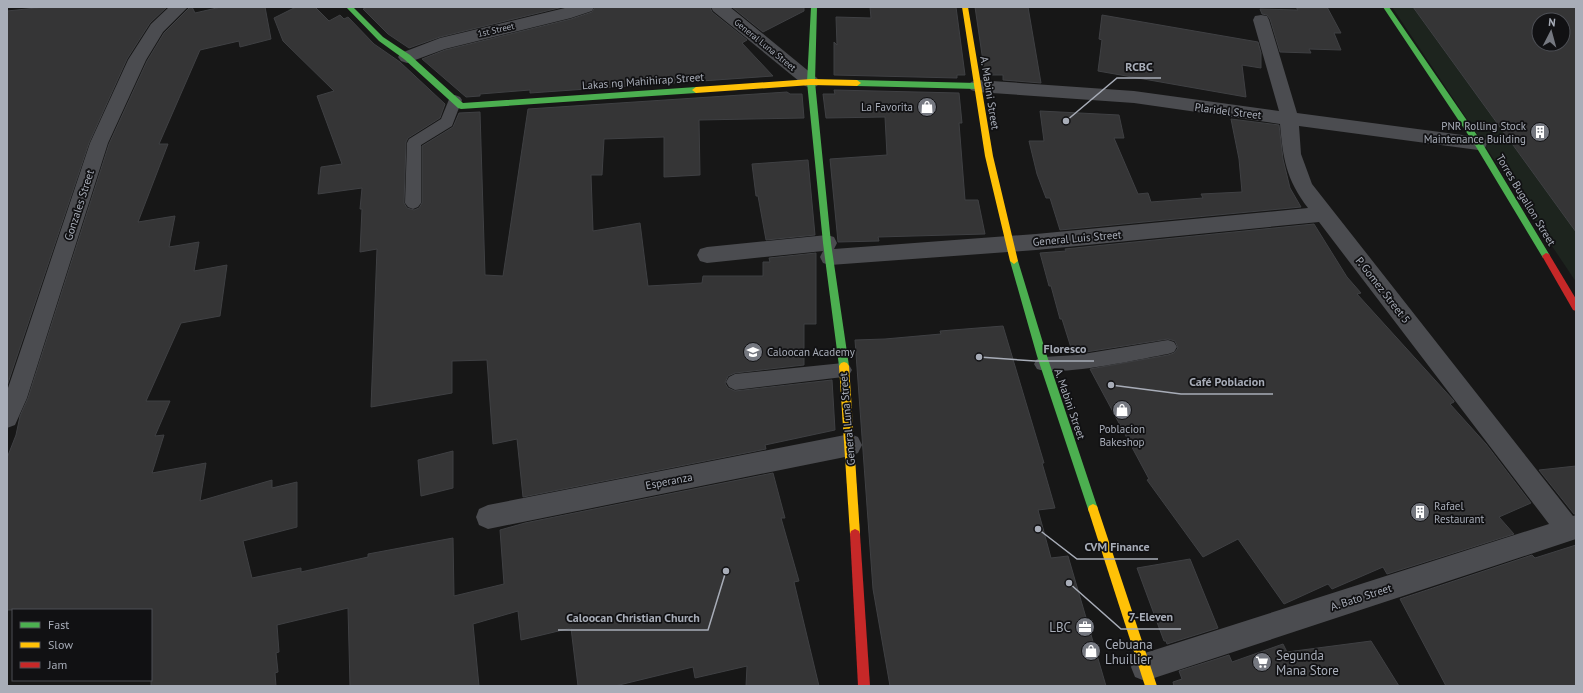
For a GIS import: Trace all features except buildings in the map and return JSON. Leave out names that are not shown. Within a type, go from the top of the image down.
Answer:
[{"type":"street","name":"Gonzales Street","points":[[7,418],[16,398],[99,143],[137,60],[157,28],[168,16],[180,7]]},
{"type":"street","name":"Lakas ng Mahihirap Street","points":[[349,7],[382,39],[407,57],[462,106],[811,82],[977,86]]},
{"type":"street","name":"1st Street","points":[[407,57],[440,44],[564,14],[586,7]]},
{"type":"street","name":"General Luna Street","points":[[720,7],[811,82]]},
{"type":"street","name":"General Luna Street","points":[[814,7],[811,82],[828,250],[842,346],[850,445],[864,686]]},
{"type":"street","name":"A. Mabini Street","points":[[966,7],[991,171],[1009,244],[1043,364],[1148,676]]},
{"type":"street","name":"Torres Bugallon Street","points":[[1386,7],[1478,143],[1576,307]]},
{"type":"street","name":"P. Gomez Street 5","points":[[1262,20],[1277,69],[1289,118],[1292,154],[1303,187],[1572,528]]},
{"type":"street","name":"Plaridel Street","points":[[977,86],[1134,97],[1169,103],[1478,143]]},
{"type":"street","name":"General Luis Street","points":[[707,255],[1009,244],[1324,214]]},
{"type":"street","name":"Esperanza","points":[[488,517],[850,445]]},
{"type":"street","name":"A. Bato Street","points":[[1148,676],[1572,528]]},
{"type":"lane","points":[[413,203],[414,143],[447,122],[455,100]]},
{"type":"lane","points":[[1043,364],[1077,362],[1168,347]]},
{"type":"lane","points":[[736,382],[843,370]]},
{"type":"shaded area","points":[[1392,7],[1413,7],[1576,232],[1576,282]]},
{"type":"traffic: fast","points":[[349,7],[381,39],[407,57],[461,106],[696,90]]},
{"type":"traffic: fast","points":[[814,7],[811,82],[827,243],[844,366]]},
{"type":"traffic: fast","points":[[1386,7],[1478,143],[1546,256]]},
{"type":"traffic: fast","points":[[857,83],[977,86]]},
{"type":"traffic: fast","points":[[1014,261],[1042,356],[1093,509]]},
{"type":"traffic: slow","points":[[965,7],[989,156],[1014,261]]},
{"type":"traffic: slow","points":[[696,90],[811,82],[857,83]]},
{"type":"traffic: slow","points":[[844,366],[855,534]]},
{"type":"traffic: slow","points":[[1093,509],[1151,686]]},
{"type":"traffic: jam","points":[[1546,256],[1576,307]]},
{"type":"traffic: jam","points":[[855,534],[864,686]]},
{"type":"place","name":"La Favorita","points":[[927,107]]},
{"type":"place","name":"RCBC","points":[[1066,121]]},
{"type":"place","name":"PNR Rolling Stock Maintenance Building","points":[[1540,132]]},
{"type":"place","name":"Caloocan Academy","points":[[753,352]]},
{"type":"place","name":"Floresco","points":[[979,357]]},
{"type":"place","name":"Café Poblacion","points":[[1111,385]]},
{"type":"place","name":"Poblacion Bakeshop","points":[[1122,410]]},
{"type":"place","name":"Rafael Restaurant","points":[[1420,512]]},
{"type":"place","name":"CVM Finance","points":[[1038,529]]},
{"type":"place","name":"Caloocan Christian Church","points":[[726,571]]},
{"type":"place","name":"7-Eleven","points":[[1069,583]]},
{"type":"place","name":"LBC","points":[[1085,627]]},
{"type":"place","name":"Cebuana Lhuillier","points":[[1091,651]]},
{"type":"place","name":"Segunda Mana Store","points":[[1262,662]]}]
